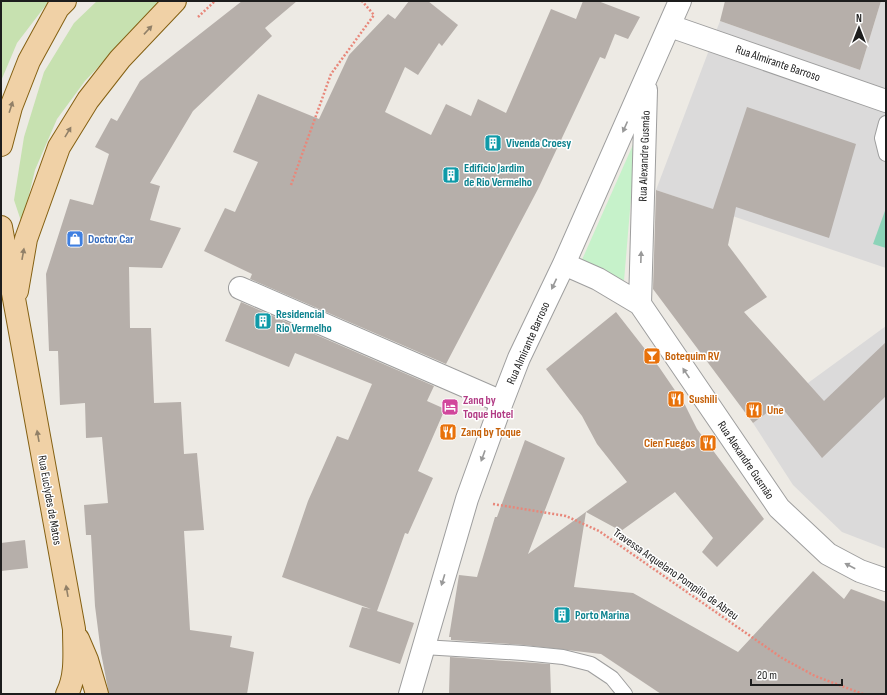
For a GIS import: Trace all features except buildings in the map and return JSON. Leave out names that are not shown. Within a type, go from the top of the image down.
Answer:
[{"type":"main road","points":[[1,145],[11,107],[30,61],[58,8],[65,1]]},
{"type":"main road","points":[[8,299],[26,239],[59,147],[88,100],[120,59],[175,1]]},
{"type":"main road","name":"Rua Euclydes de Matos","points":[[1,227],[8,299],[74,630],[74,662],[70,688],[67,694]]},
{"type":"main road","points":[[74,630],[87,660],[97,694]]},
{"type":"street","name":"Rua Almirante Barroso","points":[[410,694],[467,499],[519,358],[564,264],[680,1]]},
{"type":"street","name":"Rua Almirante Barroso","points":[[670,26],[886,101]]},
{"type":"street","name":"Rua Alexandre Gusmão","points":[[640,304],[646,79]]},
{"type":"street","name":"Rua Alexandre Gusmão","points":[[564,264],[598,279],[640,304],[779,508],[828,554],[860,571],[886,580]]},
{"type":"street","points":[[240,288],[502,402]]},
{"type":"lane","points":[[886,123],[882,138],[886,154]]},
{"type":"lane","points":[[423,647],[523,652],[564,657],[591,664],[612,678],[625,694]]},
{"type":"path","points":[[291,185],[331,74],[374,15],[362,1]]},
{"type":"path","name":"Travessa Arquelano Pompilio de Abreu","points":[[467,499],[566,516],[599,531],[782,658],[815,676],[863,694]]},
{"type":"shaded area","points":[[881,1],[886,1],[886,268],[656,190],[720,21],[860,70]]},
{"type":"shaded area","points":[[886,326],[886,549],[842,532],[793,485],[753,423]]},
{"type":"green space","points":[[1,1],[49,1],[17,43],[1,81]]},
{"type":"green space","points":[[97,1],[167,1],[152,10],[85,81],[57,119],[35,170],[22,224],[14,200],[24,137],[44,72],[74,23]]},
{"type":"green space","points":[[636,138],[624,281],[581,262]]},
{"type":"green space","points":[[886,208],[886,248],[873,244]]},
{"type":"place","name":"Vivenda Croesy","points":[[493,143]]},
{"type":"place","name":"Edifício Jardim de Rio Vermelho","points":[[451,175]]},
{"type":"place","name":"Doctor Car","points":[[75,239]]},
{"type":"place","name":"Residencial Rio Vermelho","points":[[263,321]]},
{"type":"place","name":"Botequim RV","points":[[652,356]]},
{"type":"place","name":"Sushili","points":[[676,399]]},
{"type":"place","name":"Zanq by Toque Hotel","points":[[450,407]]},
{"type":"place","name":"Une","points":[[754,410]]},
{"type":"place","name":"Zanq by Toque","points":[[448,432]]},
{"type":"place","name":"Cien Fuegos","points":[[708,443]]},
{"type":"place","name":"Porto Marina","points":[[562,615]]}]
